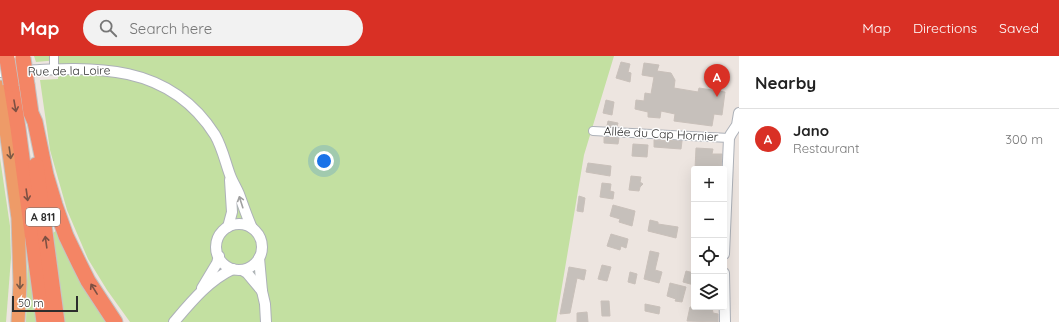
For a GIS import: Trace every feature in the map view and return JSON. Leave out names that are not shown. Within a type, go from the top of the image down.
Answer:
[{"type":"highway","name":"A 811","points":[[22,57],[31,113],[29,122],[57,322]]},
{"type":"highway","name":"A 811","points":[[7,58],[5,85],[18,128],[44,322]]},
{"type":"highway","points":[[5,85],[18,218],[20,283],[18,322]]},
{"type":"highway","points":[[31,113],[35,122],[46,175],[66,236],[88,281],[115,322]]},
{"type":"street","points":[[54,56],[54,70]]},
{"type":"street","name":"Rue de la Loire","points":[[0,72],[102,69],[117,70],[144,77],[170,89],[195,110],[215,135],[222,150],[230,176],[239,193],[252,228]]},
{"type":"street","points":[[725,238],[730,138],[737,126],[739,113]]},
{"type":"street","name":"Allée du Cap Hornier","points":[[594,131],[730,138]]},
{"type":"street","name":"Rue de la Loire","points":[[228,227],[232,212],[230,176]]},
{"type":"street","points":[[174,322],[198,295],[217,279],[238,269],[252,266],[259,258],[262,251],[261,240],[252,228],[238,224],[228,227],[221,234],[217,242],[219,256],[217,263],[198,295]]},
{"type":"street","points":[[219,256],[226,266],[247,273],[263,294]]},
{"type":"street","points":[[259,258],[266,322]]},
{"type":"street","points":[[724,274],[725,322]]},
{"type":"green space","points":[[34,56],[614,56],[584,155],[556,322],[130,322],[107,290],[88,259],[67,210],[50,150],[40,80],[58,79],[58,60],[36,62]]},
{"type":"green space","points":[[0,158],[10,226],[11,258],[6,322],[0,322]]},
{"type":"green space","points":[[57,230],[109,322],[65,322],[53,233]]},
{"type":"green space","points":[[28,249],[33,304],[37,322],[26,322]]},
{"type":"building","points":[[621,62],[630,64],[628,72],[631,73],[630,82],[616,78]]},
{"type":"building","points":[[644,63],[659,65],[657,71],[671,73],[675,80],[674,88],[698,92],[699,88],[725,92],[722,115],[714,114],[712,126],[674,121],[675,114],[661,111],[660,118],[648,117],[648,112],[635,109],[636,100],[644,101],[645,93],[651,94],[654,77],[642,75]]},
{"type":"building","points":[[606,100],[614,102],[612,115],[603,113]]},
{"type":"building","points":[[608,121],[618,123],[617,127],[607,126]]},
{"type":"building","points":[[604,137],[619,138],[618,144],[604,143]]},
{"type":"building","points":[[654,140],[682,141],[681,149],[654,147]]},
{"type":"building","points":[[633,144],[648,145],[647,157],[632,156]]},
{"type":"building","points":[[696,148],[713,149],[712,154],[722,154],[721,166],[695,166]]},
{"type":"building","points":[[588,163],[611,166],[610,176],[586,172]]},
{"type":"building","points":[[631,176],[641,177],[640,182],[643,184],[639,191],[629,190]]},
{"type":"building","points":[[602,183],[611,184],[610,191],[614,192],[613,199],[600,197]]},
{"type":"building","points":[[579,196],[585,198],[583,212],[577,211]]},
{"type":"building","points":[[613,205],[635,211],[632,226],[619,222],[620,219],[610,216]]},
{"type":"building","points":[[650,220],[658,222],[658,224],[678,227],[676,238],[648,231]]},
{"type":"building","points":[[611,234],[628,239],[626,248],[621,246],[620,250],[607,246]]},
{"type":"building","points":[[650,251],[659,253],[655,270],[662,272],[659,283],[644,279]]},
{"type":"building","points":[[602,265],[611,267],[607,281],[598,279]]},
{"type":"building","points":[[569,267],[586,270],[584,280],[577,278],[570,313],[560,314]]},
{"type":"building","points":[[686,271],[691,272],[691,284],[683,282]]},
{"type":"building","points":[[630,272],[637,274],[635,284],[628,282]]},
{"type":"building","points":[[670,283],[686,287],[682,302],[675,301],[676,299],[667,296]]},
{"type":"building","points":[[601,301],[609,301],[610,316],[602,316]]},
{"type":"building","points":[[645,304],[660,307],[659,314],[645,311]]},
{"type":"building","points":[[690,307],[691,310],[712,310],[713,313],[718,314],[718,322],[687,321]]},
{"type":"building","points":[[587,312],[588,322],[577,322],[577,313]]},
{"type":"place","name":"Jano","points":[[717,97]]}]
